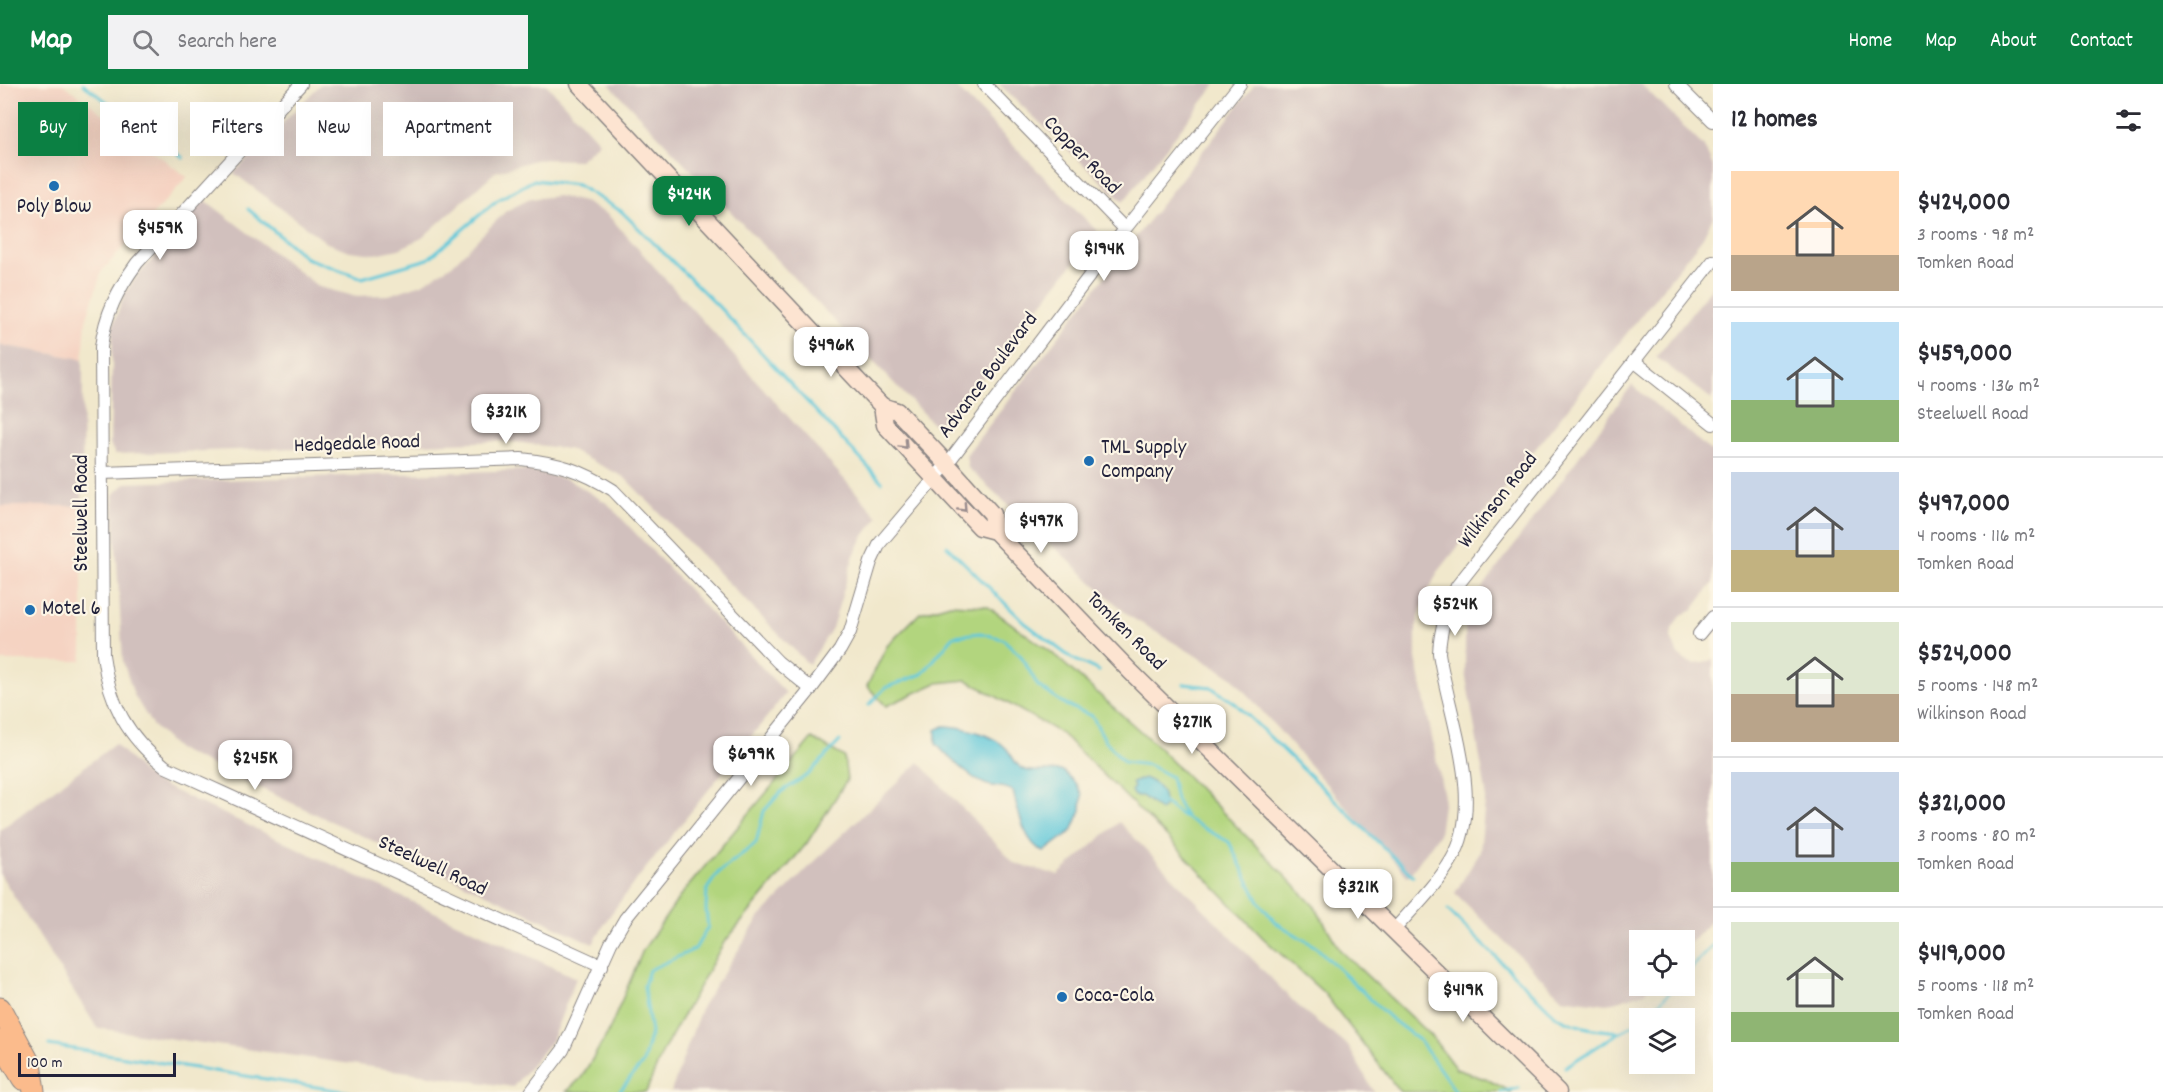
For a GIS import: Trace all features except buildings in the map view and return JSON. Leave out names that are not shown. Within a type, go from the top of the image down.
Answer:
[{"type":"highway","points":[[0,1008],[30,1064],[32,1092]]},
{"type":"highway","points":[[0,1041],[32,1092]]},
{"type":"main road","name":"Tomken Road","points":[[579,84],[882,406],[897,411],[947,464],[992,514],[994,531]]},
{"type":"main road","name":"Tomken Road","points":[[882,406],[885,424],[980,527],[994,531],[1130,671],[1558,1092]]},
{"type":"street","name":"Steelwell Road","points":[[301,84],[137,263],[114,298],[104,325],[102,347],[103,655],[113,703],[147,752],[166,766],[602,966]]},
{"type":"street","name":"Copper Road","points":[[984,84],[1125,229]]},
{"type":"street","name":"Advance Boulevard","points":[[531,1092],[563,1050],[611,943],[625,919],[840,650],[850,632],[871,562],[880,543],[947,464],[1125,229],[1240,84]]},
{"type":"street","points":[[1676,84],[1713,121]]},
{"type":"street","name":"Wilkinson Road","points":[[1394,930],[1436,883],[1453,858],[1465,820],[1464,773],[1439,653],[1440,638],[1449,602],[1457,586],[1713,261]]},
{"type":"street","points":[[1634,361],[1713,424]]},
{"type":"street","name":"Hedgedale Road","points":[[102,473],[522,459],[545,461],[570,468],[589,475],[613,490],[778,662],[811,689]]},
{"type":"street","points":[[1699,634],[1713,617]]},
{"type":"shaded area","points":[[0,84],[63,84],[87,102],[18,102],[18,156],[88,156],[88,103],[100,112],[100,156],[159,156],[187,177],[102,271],[86,320],[83,359],[0,345]]},
{"type":"shaded area","points":[[321,84],[546,84],[599,142],[580,160],[537,159],[495,172],[422,238],[399,249],[375,254],[350,251],[327,243],[234,173],[251,156],[284,156],[284,122],[296,110],[296,156],[371,156],[371,102],[303,102]]},
{"type":"shaded area","points":[[609,84],[953,84],[1098,232],[942,429],[931,422]]},
{"type":"shaded area","points":[[999,84],[1216,84],[1123,202]]},
{"type":"shaded area","points":[[1255,84],[1641,84],[1704,147],[1713,166],[1713,217],[1703,237],[1438,572],[1424,599],[1416,628],[1416,658],[1444,797],[1439,834],[1408,877],[1232,677],[1129,616],[968,468],[966,455]]},
{"type":"shaded area","points":[[557,196],[584,202],[608,215],[878,517],[863,537],[854,555],[832,628],[809,665],[624,477],[568,449],[506,441],[115,454],[110,444],[113,326],[125,293],[205,200],[319,287],[354,296],[389,295],[422,284],[452,265],[506,211],[530,199]]},
{"type":"shaded area","points":[[1713,286],[1713,400],[1656,357]]},
{"type":"shaded area","points":[[0,345],[83,359],[82,506],[0,506]]},
{"type":"shaded area","points":[[1632,385],[1713,453],[1713,583],[1692,611],[1683,614],[1677,621],[1672,629],[1671,638],[1678,655],[1686,661],[1694,664],[1713,659],[1713,918],[1695,938],[1695,930],[1629,930],[1629,996],[1633,996],[1607,1004],[1562,998],[1455,893],[1480,852],[1486,792],[1465,672],[1465,624],[1478,594]]},
{"type":"shaded area","points":[[525,470],[569,480],[608,504],[786,693],[630,888],[608,918],[593,944],[177,749],[152,725],[134,695],[123,662],[113,495],[126,483]]},
{"type":"shaded area","points":[[0,506],[82,506],[82,661],[0,661]]},
{"type":"shaded area","points":[[115,744],[151,780],[576,978],[552,1040],[513,1087],[97,1028],[0,874],[0,830]]},
{"type":"shaded area","points":[[919,762],[1014,863],[1058,875],[1119,822],[1300,1008],[1348,1046],[1374,1092],[671,1092],[702,1006],[759,918],[827,849]]},
{"type":"green space","points":[[950,604],[987,606],[1051,652],[1156,745],[1269,859],[1315,907],[1340,950],[1432,1037],[1456,1069],[1488,1080],[1512,1092],[1400,1092],[1324,993],[1262,937],[1173,843],[1062,734],[967,680],[937,683],[886,706],[867,686],[887,646],[920,613]]},
{"type":"green space","points":[[812,738],[844,757],[847,780],[807,843],[723,944],[663,1051],[646,1092],[566,1092],[581,1078],[608,1033],[643,950],[681,895]]},
{"type":"water","points":[[944,726],[968,730],[994,739],[1006,748],[1016,763],[1025,770],[1063,771],[1077,785],[1082,795],[1081,810],[1072,831],[1044,852],[1037,848],[1023,826],[1013,791],[979,781],[936,744],[936,730]]},
{"type":"water","points":[[1144,778],[1154,783],[1162,792],[1164,807],[1160,810],[1142,796],[1134,796],[1131,791],[1134,787],[1132,783]]},
{"type":"waterway","points":[[83,84],[183,158]]},
{"type":"waterway","points":[[248,209],[306,258],[362,278],[428,259],[496,201],[534,180],[577,185],[621,211],[718,306],[882,482]]},
{"type":"waterway","points":[[947,546],[1025,623],[1071,658],[1099,671]]},
{"type":"waterway","points":[[869,705],[885,688],[922,674],[954,636],[980,633],[1003,639],[1021,656],[1038,686],[1066,705],[1092,716],[1105,740],[1124,762],[1149,765],[1171,777],[1176,800],[1187,819],[1229,842],[1259,902],[1275,922],[1316,947],[1390,1018],[1419,1040],[1456,1092]]},
{"type":"waterway","points":[[1184,684],[1211,687],[1236,704],[1413,876]]},
{"type":"waterway","points":[[619,1092],[643,1063],[651,1033],[644,986],[649,970],[695,949],[708,927],[707,889],[718,873],[756,843],[764,811],[781,792],[809,774],[840,741]]},
{"type":"waterway","points":[[1163,802],[1184,817]]},
{"type":"waterway","points":[[1448,910],[1556,1016],[1587,1028],[1620,1032]]},
{"type":"waterway","points":[[1695,964],[1713,945]]},
{"type":"waterway","points":[[1654,1008],[1666,996]]},
{"type":"waterway","points":[[1565,1067],[1629,1028]]},
{"type":"waterway","points":[[49,1045],[348,1092]]},
{"type":"waterway","points":[[1501,1092],[1519,1088]]},
{"type":"place","name":"Poly Blow","points":[[54,186]]},
{"type":"place","name":"TML Supply Company","points":[[1089,461]]},
{"type":"place","name":"Motel 6","points":[[30,610]]},
{"type":"place","name":"Coca-Cola","points":[[1062,997]]}]
